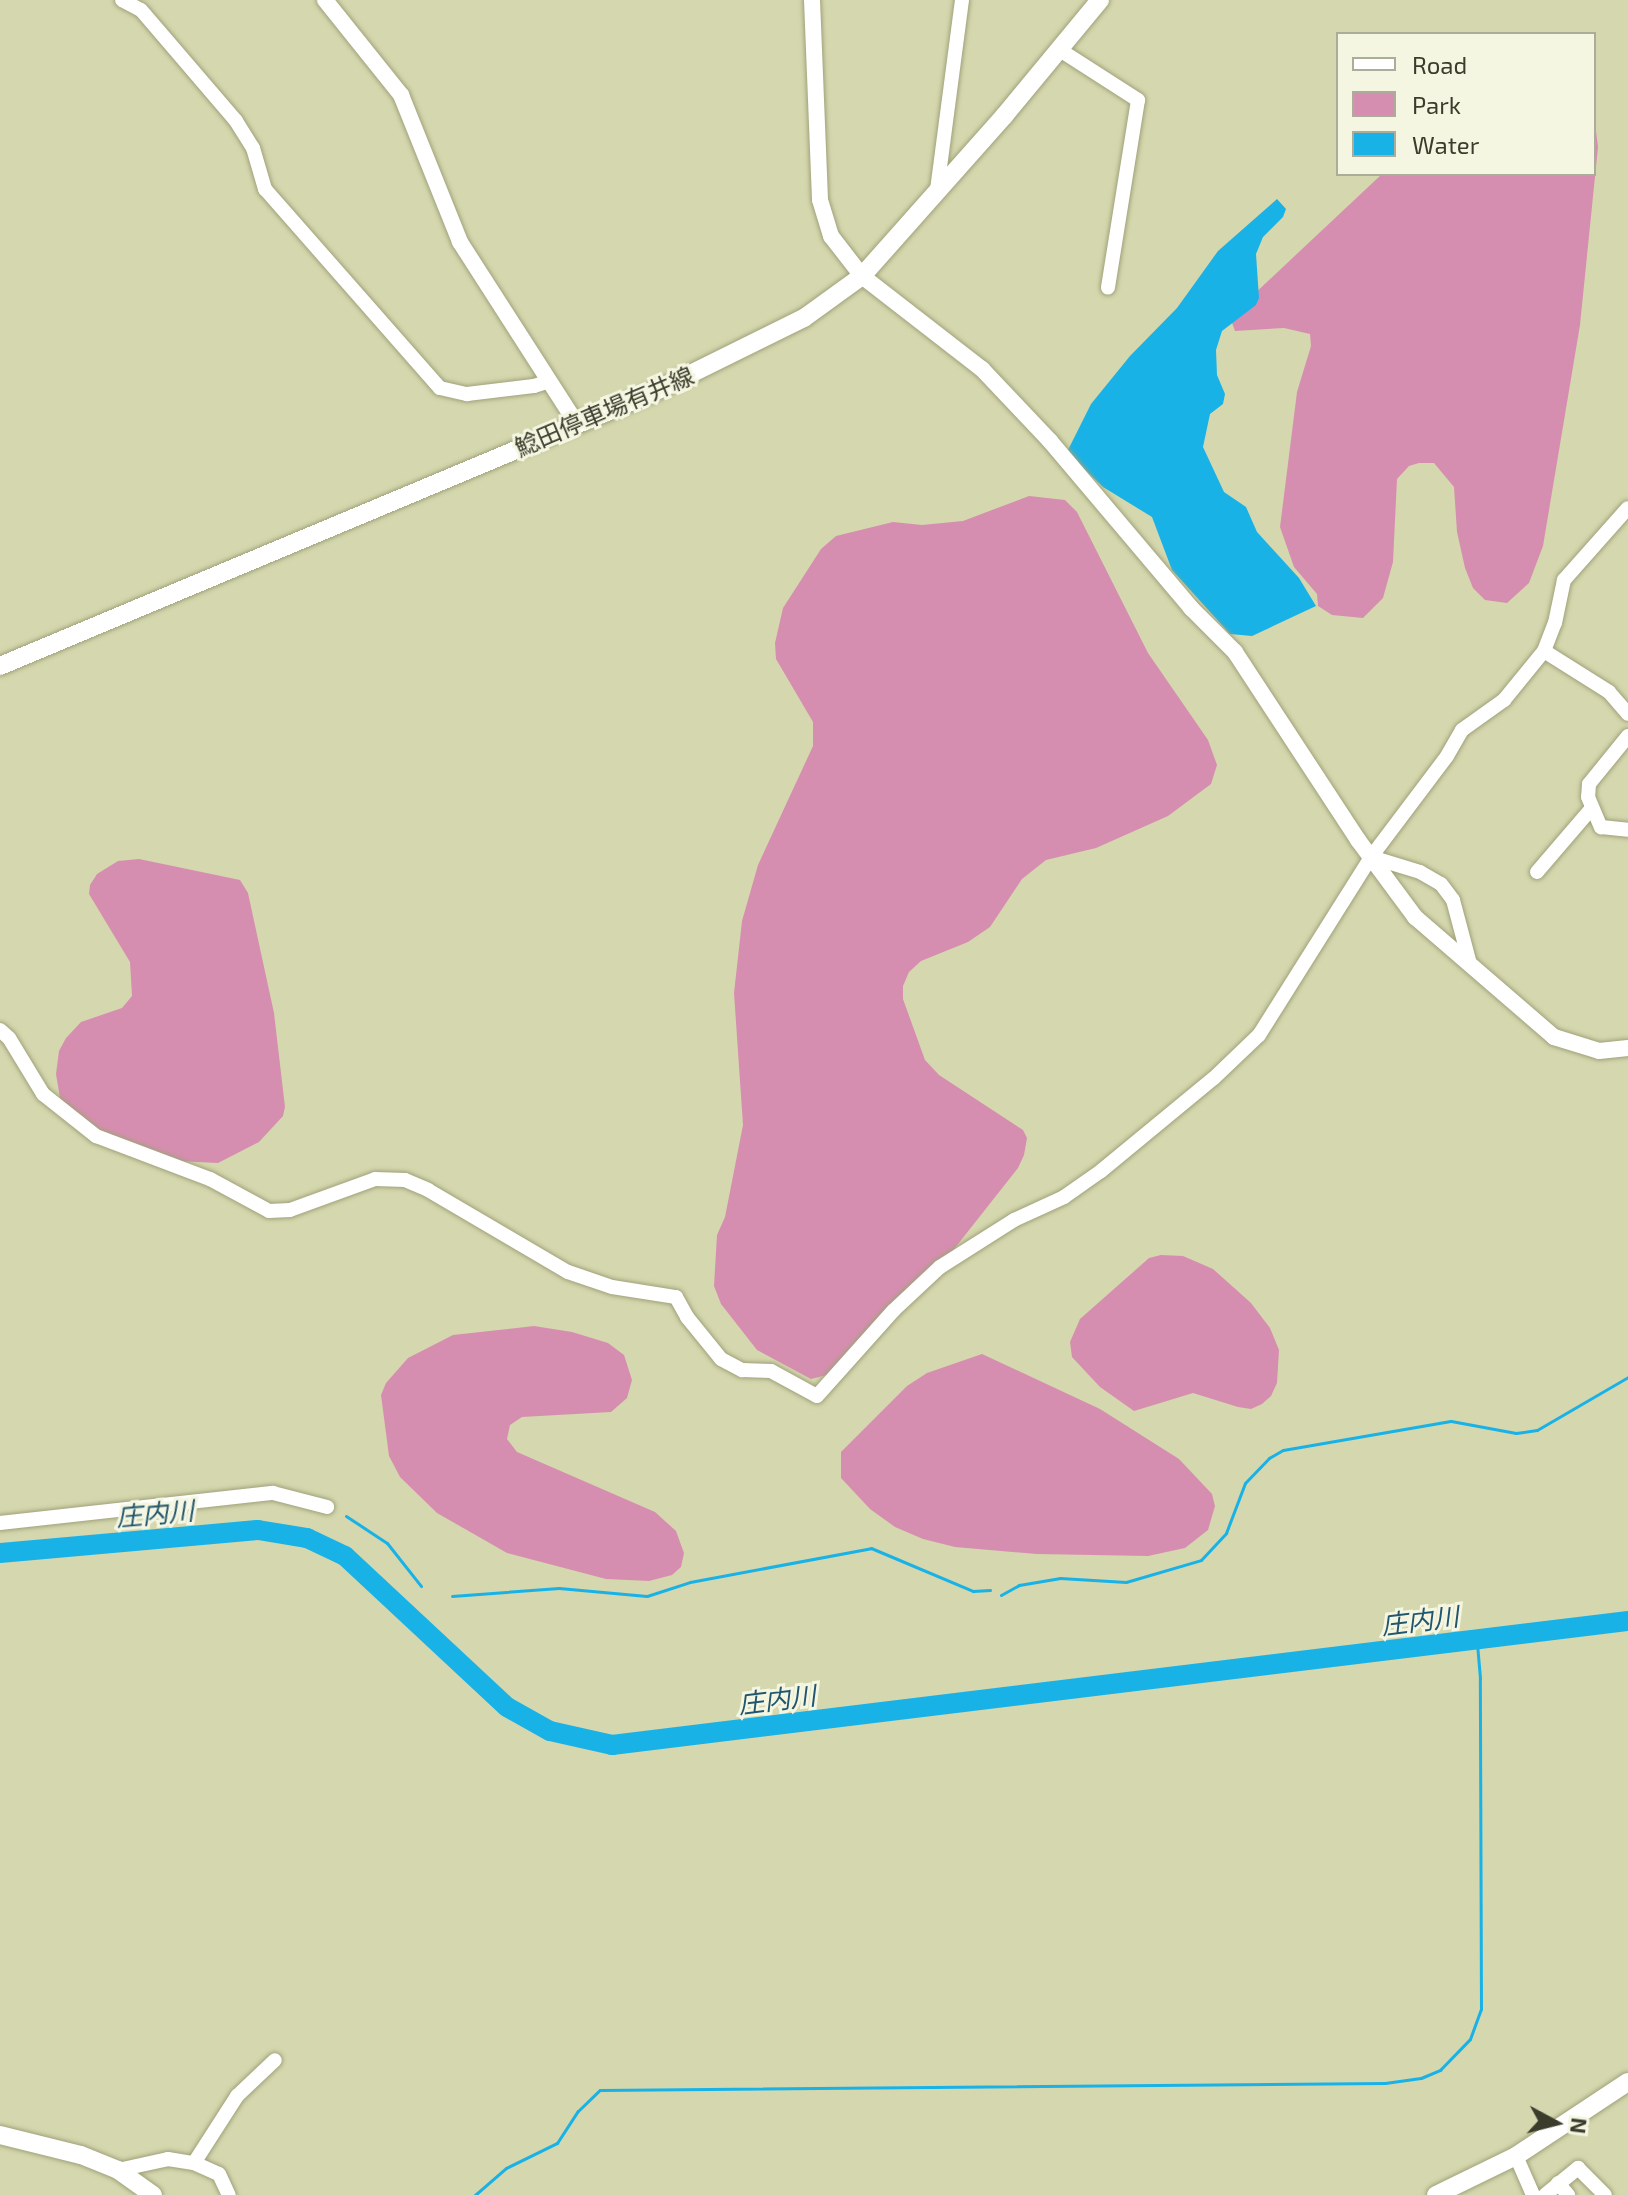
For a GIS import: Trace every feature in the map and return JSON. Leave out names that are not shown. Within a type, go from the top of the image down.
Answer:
[{"type":"main road","name":"鯰田停車場有井線","points":[[0,666],[652,393],[804,318],[862,276],[1100,0]]},
{"type":"main road","points":[[1436,2195],[1516,2156],[1628,2082]]},
{"type":"main road","points":[[0,2135],[49,2145],[118,2170],[153,2195]]},
{"type":"street","points":[[122,0],[141,10],[236,121],[253,148],[265,189],[440,388],[467,394],[549,381]]},
{"type":"street","points":[[325,0],[401,95],[460,242],[576,423]]},
{"type":"street","points":[[812,0],[823,217],[831,236],[862,276],[982,369],[1050,441],[1191,608],[1235,652],[1371,857],[1415,917],[1554,1037],[1599,1051],[1628,1048]]},
{"type":"street","points":[[937,191],[962,0]]},
{"type":"street","points":[[1060,50],[1138,100],[1108,288]]},
{"type":"street","points":[[0,1030],[9,1038],[43,1094],[96,1136],[210,1179],[269,1211],[290,1210],[375,1179],[405,1180],[428,1190],[568,1272],[612,1287],[676,1297],[687,1317],[721,1359],[742,1370],[771,1371],[817,1396],[894,1310],[940,1267],[1014,1220],[1064,1197],[1101,1171],[1214,1078],[1259,1035],[1371,857],[1447,756],[1462,730],[1504,700],[1544,651],[1555,623],[1564,580],[1628,508]]},
{"type":"street","points":[[1544,651],[1609,692],[1628,714]]},
{"type":"street","points":[[1628,736],[1589,784],[1591,809],[1601,827],[1628,830]]},
{"type":"street","points":[[1537,872],[1591,809]]},
{"type":"street","points":[[1371,857],[1420,872],[1441,884],[1453,900],[1470,964]]},
{"type":"street","points":[[0,1523],[273,1493],[327,1507]]},
{"type":"street","points":[[194,2163],[237,2096],[275,2060]]},
{"type":"street","points":[[1516,2156],[1533,2195]]},
{"type":"street","points":[[118,2170],[168,2159],[194,2163],[219,2174],[229,2195]]},
{"type":"street","points":[[1545,2195],[1578,2168],[1605,2195]]},
{"type":"street","points":[[1558,2183],[1568,2195]]},
{"type":"green space","points":[[1380,176],[1595,176],[1580,325],[1543,546],[1529,583],[1507,603],[1485,600],[1473,588],[1457,532],[1454,487],[1434,463],[1419,463],[1409,466],[1397,479],[1393,562],[1383,598],[1363,618],[1332,615],[1318,606],[1317,594],[1294,567],[1280,527],[1297,392],[1311,346],[1310,334],[1284,328],[1235,331],[1231,320],[1235,312]]},
{"type":"green space","points":[[1029,496],[1065,500],[1077,512],[1148,653],[1208,740],[1217,765],[1211,784],[1168,816],[1096,848],[1046,860],[1022,879],[990,927],[968,942],[921,961],[909,972],[903,986],[903,999],[925,1060],[939,1075],[1023,1130],[1027,1138],[1024,1155],[1018,1168],[951,1253],[896,1298],[827,1375],[811,1379],[757,1350],[721,1304],[714,1286],[717,1235],[725,1217],[743,1125],[734,993],[742,921],[758,865],[813,746],[813,722],[776,659],[775,643],[783,608],[821,549],[836,536],[893,522],[922,525],[963,521]]},
{"type":"green space","points":[[139,859],[240,880],[248,893],[274,1013],[285,1107],[283,1116],[259,1142],[218,1163],[136,1159],[103,1145],[69,1115],[60,1098],[56,1074],[59,1051],[66,1038],[81,1022],[122,1008],[132,996],[130,962],[89,894],[90,885],[97,874],[118,861]]},
{"type":"green space","points":[[1183,1256],[1213,1269],[1251,1303],[1270,1328],[1279,1350],[1277,1383],[1271,1396],[1262,1404],[1251,1409],[1238,1407],[1193,1393],[1134,1411],[1100,1387],[1072,1357],[1070,1342],[1080,1319],[1149,1258]]},
{"type":"green space","points":[[534,1326],[572,1332],[608,1343],[624,1355],[632,1380],[627,1398],[611,1412],[522,1417],[510,1425],[507,1439],[517,1452],[655,1512],[676,1531],[684,1553],[681,1567],[672,1575],[649,1581],[606,1579],[507,1553],[437,1513],[400,1477],[389,1456],[381,1395],[386,1383],[408,1358],[453,1335]]},
{"type":"green space","points":[[982,1354],[1100,1409],[1179,1459],[1212,1494],[1215,1506],[1208,1530],[1185,1548],[1148,1556],[1037,1554],[955,1547],[923,1539],[895,1527],[870,1509],[841,1478],[841,1452],[907,1386],[927,1373]]},
{"type":"water","points":[[1277,199],[1286,209],[1283,217],[1263,237],[1256,254],[1259,298],[1256,305],[1222,331],[1216,350],[1217,375],[1225,394],[1223,404],[1210,414],[1203,447],[1224,492],[1246,507],[1257,532],[1299,578],[1316,606],[1252,636],[1230,634],[1172,570],[1152,517],[1103,487],[1067,452],[1091,404],[1130,356],[1177,308],[1218,251]]},
{"type":"waterway","points":[[1001,1595],[1019,1585],[1060,1578],[1126,1582],[1201,1560],[1226,1533],[1245,1483],[1269,1458],[1283,1450],[1451,1421],[1516,1433],[1537,1430],[1628,1377]]},
{"type":"waterway","points":[[346,1516],[387,1543],[421,1586]]},
{"type":"waterway","name":"庄内川","points":[[0,1553],[258,1530],[307,1538],[345,1556],[507,1707],[550,1731],[612,1745],[1628,1621]]},
{"type":"waterway","points":[[452,1596],[559,1588],[647,1596],[690,1582],[871,1548],[973,1591],[990,1590]]},
{"type":"waterway","points":[[475,2195],[506,2168],[557,2143],[578,2111],[600,2090],[1385,2083],[1421,2078],[1440,2070],[1470,2039],[1481,2009],[1480,1678],[1477,1641]]}]
